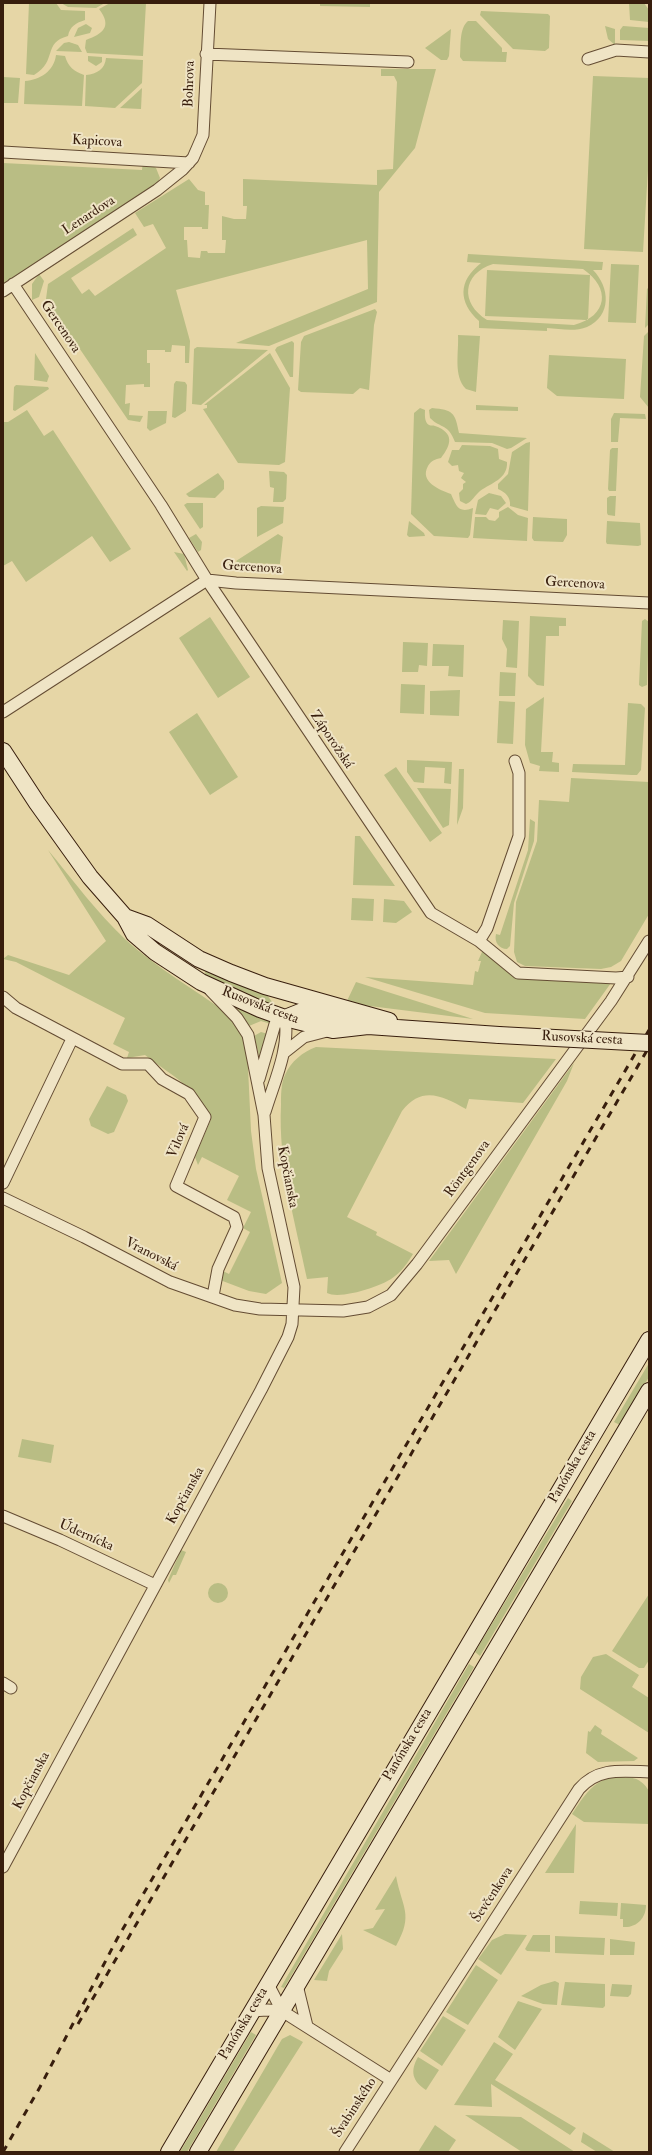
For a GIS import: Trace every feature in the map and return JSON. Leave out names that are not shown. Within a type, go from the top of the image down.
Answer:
[{"type":"main road","name":"Rusovská cesta","points":[[3,751],[37,804],[90,877],[126,917],[134,934],[155,952],[201,982],[236,999],[286,1018],[333,1030],[368,1026],[649,1043]]},
{"type":"main road","name":"Rusovská cesta","points":[[126,917],[147,925],[199,959],[265,986],[420,1030]]},
{"type":"main road","points":[[265,986],[283,1003],[286,1018],[305,1010],[368,1026]]},
{"type":"main road","name":"Panónska cesta","points":[[169,2152],[649,1340]]},
{"type":"main road","name":"Panónska cesta","points":[[198,2152],[649,1391]]},
{"type":"street","name":"Bohrova","points":[[189,163],[197,152],[203,135],[206,54],[210,3]]},
{"type":"street","points":[[588,59],[616,50],[649,52]]},
{"type":"street","points":[[206,54],[408,62]]},
{"type":"street","name":"Kapicova","points":[[3,152],[189,163]]},
{"type":"street","name":"Lenardova","points":[[3,291],[150,195],[173,178],[189,163]]},
{"type":"street","name":"Gercenova","points":[[13,284],[161,505],[207,580],[236,583],[649,603]]},
{"type":"street","points":[[3,712],[207,580]]},
{"type":"street","name":"Záporožská","points":[[207,580],[431,913],[479,941]]},
{"type":"street","points":[[515,761],[519,773],[519,836],[487,928],[479,941],[514,971],[524,975],[616,978],[628,977]]},
{"type":"street","name":"Röntgenova","points":[[293,1310],[333,1312],[363,1308],[383,1300],[395,1291],[417,1264],[611,1001],[628,977],[649,941]]},
{"type":"street","name":"Kopčianska","points":[[3,1867],[288,1337],[293,1310],[293,1279],[268,1168],[264,1115],[248,1035],[237,1018],[201,982]]},
{"type":"street","name":"Vilová","points":[[3,997],[16,1008],[72,1039],[122,1064],[148,1064],[162,1079],[189,1094],[205,1117],[176,1186],[234,1217],[237,1227],[218,1269],[213,1296]]},
{"type":"street","name":"Kopčianska","points":[[258,1080],[275,1024],[286,1018]]},
{"type":"street","name":"Kopčianska","points":[[264,1115],[277,1072],[285,1052],[286,1018]]},
{"type":"street","name":"Kopčianska","points":[[285,1052],[304,1037],[333,1030]]},
{"type":"street","points":[[3,1182],[72,1039]]},
{"type":"street","name":"Vranovská","points":[[3,1198],[84,1237],[170,1282],[235,1305],[293,1310]]},
{"type":"street","name":"Údernícka","points":[[3,1516],[155,1585]]},
{"type":"street","name":"Ševčenkova","points":[[391,2080],[582,1786],[594,1776],[603,1772],[649,1772]]},
{"type":"street","points":[[268,1984],[282,2011]]},
{"type":"street","points":[[297,1985],[307,2026]]},
{"type":"street","points":[[252,2011],[282,2011],[391,2080]]},
{"type":"street","name":"Švabinského","points":[[345,2152],[391,2080]]},
{"type":"green space","points":[[29,3],[56,3],[61,10],[85,11],[85,20],[74,25],[68,36],[55,43],[46,64],[34,75],[26,74]]},
{"type":"green space","points":[[61,3],[105,3],[96,8],[68,7]]},
{"type":"green space","points":[[110,3],[146,3],[143,56],[87,53],[85,48],[86,40],[97,35],[104,29],[105,21],[99,9]]},
{"type":"green space","points":[[320,3],[370,3],[370,7],[320,6]]},
{"type":"green space","points":[[629,3],[644,3],[649,10],[649,22],[630,20]]},
{"type":"green space","points":[[481,11],[548,14],[550,16],[549,48],[545,51],[513,49],[480,15]]},
{"type":"green space","points":[[468,21],[476,21],[502,48],[502,52],[507,52],[506,62],[463,61],[460,57],[461,38],[463,28]]},
{"type":"green space","points":[[86,24],[92,28],[90,33],[74,37],[78,28]]},
{"type":"green space","points":[[605,26],[615,29],[615,45],[608,39]]},
{"type":"green space","points":[[623,26],[649,28],[649,41],[620,40],[620,30]]},
{"type":"green space","points":[[451,29],[449,56],[447,60],[441,60],[425,48]]},
{"type":"green space","points":[[69,42],[78,45],[82,52],[56,51],[64,43]]},
{"type":"green space","points":[[56,55],[65,56],[72,68],[84,75],[82,106],[24,104],[25,81],[36,79],[45,74],[55,61]]},
{"type":"green space","points":[[88,56],[102,57],[102,62],[96,66],[88,61]]},
{"type":"green space","points":[[106,58],[143,60],[142,83],[115,108],[85,106],[86,75],[100,70],[104,65]]},
{"type":"green space","points":[[381,69],[436,69],[415,148],[379,192],[377,302],[269,346],[236,343],[368,289],[367,240],[176,290],[190,341],[189,363],[185,363],[185,346],[172,345],[171,352],[165,352],[165,350],[147,350],[147,363],[150,363],[150,387],[144,387],[144,384],[126,385],[125,404],[130,403],[129,415],[143,416],[140,422],[128,420],[46,299],[48,284],[133,228],[137,235],[71,278],[82,294],[89,289],[95,296],[166,248],[153,224],[144,227],[135,213],[189,179],[198,190],[205,192],[205,205],[209,205],[208,229],[202,229],[202,227],[184,227],[184,240],[187,240],[188,257],[200,258],[201,251],[207,251],[208,253],[225,253],[226,240],[222,240],[222,216],[234,219],[246,219],[247,206],[243,206],[243,179],[377,185],[377,170],[393,169],[397,82],[394,76],[381,76]]},
{"type":"green space","points":[[593,76],[649,78],[649,153],[643,252],[584,249]]},
{"type":"green space","points":[[3,77],[20,78],[18,103],[3,103]]},
{"type":"green space","points":[[142,88],[141,109],[120,108]]},
{"type":"green space","points":[[143,161],[156,168],[160,178],[157,184],[3,285],[3,163],[142,170]]},
{"type":"green space","points":[[468,254],[603,262],[602,270],[593,270],[603,285],[606,301],[604,309],[601,316],[595,322],[582,329],[567,330],[547,328],[547,331],[479,328],[479,321],[472,314],[464,299],[464,292],[468,277],[481,263],[467,262]],"holes":[[[493,264],[583,269],[592,276],[598,284],[602,301],[594,315],[585,321],[574,325],[487,320],[478,313],[472,305],[469,297],[468,289],[470,282],[475,275]]]},
{"type":"green space","points":[[611,264],[639,265],[636,323],[608,322]]},
{"type":"green space","points":[[487,270],[590,275],[588,320],[485,316]]},
{"type":"green space","points":[[39,274],[44,281],[39,297],[32,300],[32,284]]},
{"type":"green space","points":[[647,288],[649,290],[649,324],[645,328]]},
{"type":"green space","points":[[375,309],[377,312],[374,325],[369,390],[360,388],[353,394],[301,392],[298,390],[301,342],[304,336]]},
{"type":"green space","points":[[649,331],[649,408],[640,397],[644,336]]},
{"type":"green space","points":[[458,335],[480,336],[476,392],[466,389],[459,377]]},
{"type":"green space","points":[[292,341],[294,343],[293,377],[290,377],[275,350],[277,347]]},
{"type":"green space","points":[[197,347],[268,350],[201,405],[192,404],[194,349]]},
{"type":"green space","points":[[35,353],[49,376],[47,382],[34,380]]},
{"type":"green space","points":[[270,353],[290,388],[285,462],[279,465],[238,463],[203,409],[207,408],[207,405],[204,405]]},
{"type":"green space","points":[[549,355],[626,359],[624,399],[557,396],[547,388]]},
{"type":"green space","points":[[176,381],[185,382],[187,385],[186,411],[175,418],[172,417],[174,384]]},
{"type":"green space","points":[[16,385],[48,387],[49,389],[15,411],[13,410],[14,387]]},
{"type":"green space","points":[[476,405],[518,407],[518,411],[476,410]]},
{"type":"green space","points":[[420,408],[425,410],[427,424],[446,432],[449,440],[449,444],[441,458],[433,460],[428,466],[426,477],[428,481],[437,488],[451,494],[456,505],[461,509],[468,510],[473,508],[470,535],[468,538],[434,536],[411,514],[414,413]]},
{"type":"green space","points":[[432,408],[449,411],[452,413],[459,433],[527,438],[507,449],[492,443],[455,442],[447,429],[430,418],[429,410]]},
{"type":"green space","points":[[27,410],[44,436],[53,430],[131,549],[110,562],[92,536],[26,582],[12,561],[3,566],[3,422],[8,422]]},
{"type":"green space","points":[[148,411],[167,411],[166,423],[150,431],[147,428]]},
{"type":"green space","points":[[614,413],[645,414],[646,419],[620,418],[618,442],[611,442],[611,419]]},
{"type":"green space","points":[[530,442],[528,511],[510,506],[508,497],[505,493],[498,489],[498,484],[508,474],[512,452]]},
{"type":"green space","points":[[462,445],[490,446],[498,449],[499,459],[507,462],[507,468],[502,477],[480,491],[470,502],[466,504],[460,501],[459,493],[463,489],[463,484],[466,482],[461,478],[464,473],[459,471],[458,465],[452,466],[448,462],[452,450],[459,450]]},
{"type":"green space","points":[[612,448],[618,448],[616,491],[609,491],[608,489],[610,450]]},
{"type":"green space","points":[[269,471],[284,472],[287,475],[286,499],[283,502],[273,502],[274,488],[270,487]]},
{"type":"green space","points":[[218,473],[224,481],[224,489],[215,498],[189,497],[186,494]]},
{"type":"green space","points":[[489,493],[501,496],[506,503],[498,510],[490,508],[486,515],[475,514],[478,500]]},
{"type":"green space","points":[[610,496],[616,496],[615,516],[608,515],[607,513],[607,498]]},
{"type":"green space","points":[[187,503],[203,503],[203,527],[200,529],[184,505]]},
{"type":"green space","points":[[261,506],[284,507],[283,523],[257,537],[257,508]]},
{"type":"green space","points":[[508,507],[518,515],[528,518],[527,541],[473,538],[475,517],[486,517],[489,520],[495,521],[499,517],[499,512]]},
{"type":"green space","points":[[533,517],[567,519],[567,535],[563,542],[534,541],[532,538]]},
{"type":"green space","points":[[409,521],[424,533],[425,536],[409,537],[407,535]]},
{"type":"green space","points":[[607,521],[640,523],[641,545],[607,544]]},
{"type":"green space","points":[[196,534],[202,542],[201,550],[198,552],[189,538]]},
{"type":"green space","points":[[278,534],[283,537],[280,564],[238,563],[236,561]]},
{"type":"green space","points":[[174,552],[184,554],[187,571]]},
{"type":"green space","points":[[530,616],[566,618],[566,626],[559,626],[559,636],[546,636],[544,686],[537,685],[528,676]]},
{"type":"green space","points":[[210,617],[250,677],[218,698],[179,638]]},
{"type":"green space","points":[[645,619],[649,622],[647,685],[642,687],[639,685],[642,621]]},
{"type":"green space","points":[[503,620],[519,621],[517,668],[506,667],[507,649],[502,639]]},
{"type":"green space","points":[[403,642],[428,643],[427,666],[419,665],[418,672],[402,672]]},
{"type":"green space","points":[[433,644],[464,645],[463,677],[448,676],[449,666],[432,666]]},
{"type":"green space","points":[[500,672],[516,673],[515,696],[499,696]]},
{"type":"green space","points":[[401,684],[425,685],[424,714],[400,713]]},
{"type":"green space","points":[[460,690],[459,716],[430,715],[430,691]]},
{"type":"green space","points":[[544,697],[541,752],[553,752],[552,762],[559,763],[559,772],[539,771],[540,766],[530,763],[525,745],[526,709]]},
{"type":"green space","points":[[499,701],[515,702],[513,744],[497,743]]},
{"type":"green space","points":[[628,703],[641,704],[645,708],[641,770],[637,775],[572,772],[573,764],[625,765]]},
{"type":"green space","points":[[197,713],[238,777],[210,795],[169,732]]},
{"type":"green space","points":[[407,760],[452,762],[451,784],[444,783],[445,768],[425,767],[424,783],[414,782],[407,772]]},
{"type":"green space","points":[[396,767],[442,833],[430,842],[384,775]]},
{"type":"green space","points":[[459,769],[464,769],[463,808],[457,825]]},
{"type":"green space","points":[[571,778],[649,782],[649,914],[621,961],[611,967],[601,969],[525,966],[517,962],[514,952],[516,902],[537,841],[539,800],[569,802]]},
{"type":"green space","points":[[417,788],[451,789],[449,825],[443,828]]},
{"type":"green space","points":[[530,819],[535,822],[534,841],[514,903],[510,946],[507,949],[504,949],[496,942],[496,934],[500,935],[528,850]]},
{"type":"green space","points":[[355,836],[360,836],[395,886],[353,885]]},
{"type":"green space","points":[[48,850],[95,908],[115,930],[163,969],[228,1014],[237,1026],[247,1047],[251,1131],[256,1169],[282,1283],[266,1294],[249,1291],[220,1280],[221,1270],[229,1274],[250,1232],[243,1228],[251,1212],[227,1200],[239,1176],[202,1157],[198,1165],[195,1157],[211,1119],[200,1100],[183,1083],[145,1055],[127,1058],[129,1052],[113,1044],[125,1018],[16,962],[3,959],[8,955],[69,975],[106,941]]},
{"type":"green space","points":[[352,898],[374,899],[373,921],[351,920]]},
{"type":"green space","points":[[384,899],[404,901],[412,912],[396,923],[383,922]]},
{"type":"green space","points":[[482,952],[485,952],[516,976],[611,983],[585,1019],[485,1013],[365,977],[473,985],[475,971],[478,972],[481,961],[478,961]]},
{"type":"green space","points":[[206,970],[267,995],[275,1006],[241,994],[204,975]]},
{"type":"green space","points":[[356,982],[473,1019],[346,1003]]},
{"type":"green space","points":[[236,1007],[272,1021],[271,1024],[261,1021],[249,1026]]},
{"type":"green space","points":[[261,1032],[268,1034],[261,1056],[259,1056],[254,1036]]},
{"type":"green space","points":[[316,1047],[556,1059],[523,1103],[469,1099],[466,1109],[449,1100],[433,1095],[417,1098],[402,1111],[347,1217],[377,1232],[376,1235],[413,1254],[403,1269],[389,1280],[372,1288],[342,1295],[327,1293],[328,1277],[307,1279],[288,1192],[282,1149],[281,1097],[284,1078],[294,1061],[302,1054]]},
{"type":"green space","points":[[574,1063],[567,1081],[456,1274],[449,1260],[429,1261]]},
{"type":"green space","points":[[107,1086],[126,1095],[128,1101],[114,1132],[108,1134],[91,1126],[89,1119]]},
{"type":"green space","points":[[649,1363],[649,1377],[620,1425],[614,1422]]},
{"type":"green space","points":[[22,1439],[54,1445],[51,1463],[18,1457]]},
{"type":"green space","points":[[568,1498],[572,1501],[480,1656],[475,1652]]},
{"type":"green space","points":[[181,1550],[186,1552],[176,1575],[173,1575],[169,1583],[168,1580]]},
{"type":"green space","points":[[218,1583],[225,1586],[228,1593],[225,1600],[218,1603],[211,1600],[208,1593],[211,1586]]},
{"type":"green space","points":[[649,1594],[649,1660],[644,1668],[639,1668],[612,1651]]},
{"type":"green space","points":[[606,1654],[639,1675],[632,1687],[649,1698],[649,1733],[580,1689],[581,1677],[593,1657]]},
{"type":"green space","points":[[469,1664],[474,1667],[284,1988],[281,1987]]},
{"type":"green space","points":[[595,1725],[602,1730],[601,1734],[638,1758],[634,1761],[598,1762],[586,1753],[588,1731],[590,1732]]},
{"type":"green space","points":[[615,1777],[634,1778],[646,1786],[649,1791],[649,1824],[584,1822],[572,1814],[585,1795],[595,1785]]},
{"type":"green space","points":[[576,1824],[574,1873],[545,1873]]},
{"type":"green space","points":[[396,1876],[405,1911],[405,1918],[404,1926],[396,1946],[363,1930],[373,1928],[385,1909],[375,1910]]},
{"type":"green space","points":[[580,1901],[618,1903],[617,1916],[579,1914]]},
{"type":"green space","points":[[621,1903],[646,1905],[646,1910],[640,1921],[632,1926],[623,1927],[623,1919],[620,1919]]},
{"type":"green space","points":[[342,1934],[343,1949],[329,1971],[327,1981],[314,1980]]},
{"type":"green space","points":[[505,1934],[527,1935],[501,1975],[478,1959],[492,1940]]},
{"type":"green space","points":[[533,1935],[550,1935],[550,1952],[527,1951],[525,1949]]},
{"type":"green space","points":[[555,1936],[605,1938],[604,1955],[555,1953]]},
{"type":"green space","points":[[610,1939],[635,1942],[634,1955],[610,1955]]},
{"type":"green space","points":[[476,1965],[498,1980],[468,2025],[446,2012]]},
{"type":"green space","points":[[555,1981],[559,1983],[557,2005],[543,2004],[521,1996],[541,1985]]},
{"type":"green space","points":[[565,1982],[605,1984],[605,2006],[603,2008],[561,2005]]},
{"type":"green space","points":[[612,1984],[632,1985],[631,1994],[628,1997],[610,1996]]},
{"type":"green space","points":[[518,2001],[542,2009],[515,2050],[498,2037]]},
{"type":"green space","points":[[443,2016],[466,2030],[442,2066],[420,2051]]},
{"type":"green space","points":[[251,2032],[256,2035],[187,2152],[180,2152]]},
{"type":"green space","points":[[290,2035],[303,2042],[233,2152],[216,2152],[282,2039]]},
{"type":"green space","points":[[494,2042],[513,2054],[495,2080],[576,2128],[570,2135],[491,2084],[492,2107],[454,2105]]},
{"type":"green space","points":[[418,2057],[439,2070],[426,2090],[421,2087],[415,2079],[413,2071]]},
{"type":"green space","points":[[465,2115],[521,2117],[575,2152],[522,2152]]},
{"type":"green space","points":[[435,2125],[456,2140],[448,2152],[418,2152]]},
{"type":"green space","points":[[583,2132],[615,2152],[597,2152],[581,2142]]},
{"type":"railway","points":[[3,2152],[40,2087],[117,1939],[649,1030]]},
{"type":"railway","points":[[78,2024],[649,1047]]}]
